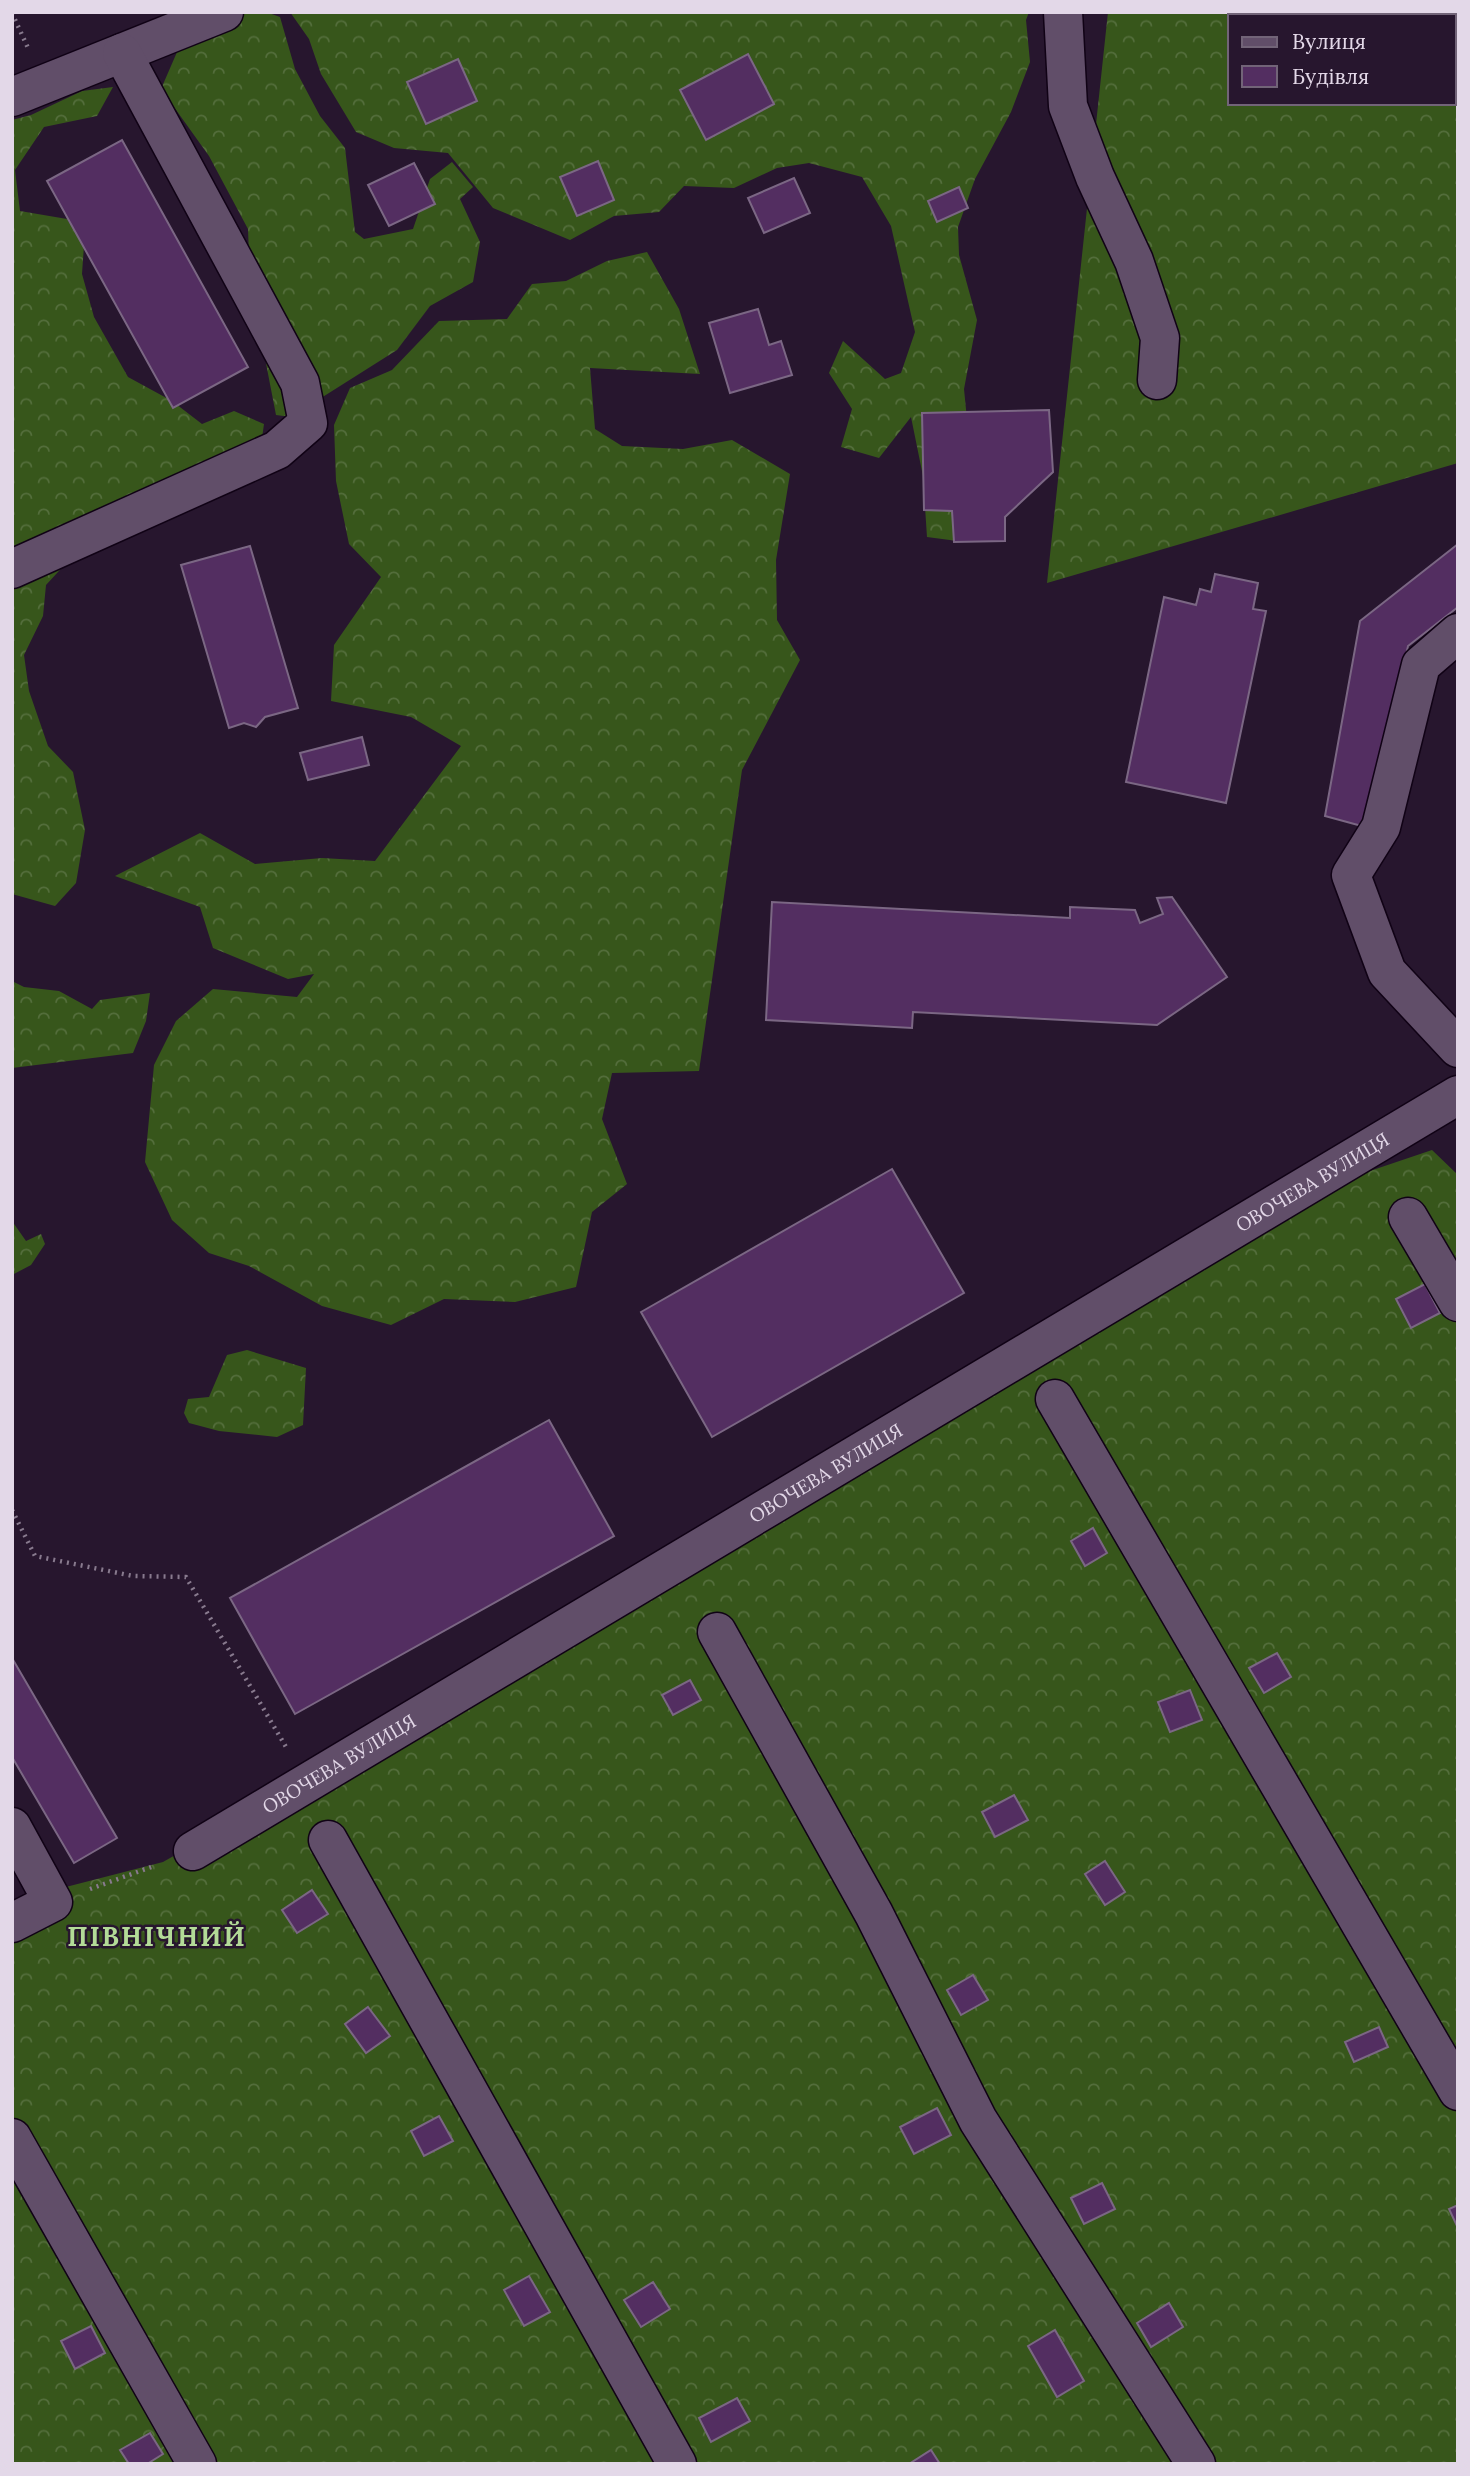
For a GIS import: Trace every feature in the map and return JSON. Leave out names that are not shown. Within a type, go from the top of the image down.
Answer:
[{"type":"street","points":[[12,97],[223,12]]},
{"type":"street","points":[[1063,12],[1068,106],[1095,177],[1134,261],[1160,338],[1157,380]]},
{"type":"street","points":[[12,569],[277,450],[308,423],[300,383],[122,53]]},
{"type":"street","points":[[1458,633],[1421,665],[1381,827],[1351,875],[1387,972],[1458,1048]]},
{"type":"street","name":"ОВОЧЕВА ВУЛИЦЯ","points":[[193,1852],[1458,1095]]},
{"type":"street","points":[[1408,1217],[1458,1302]]},
{"type":"street","points":[[1055,1399],[1458,2091]]},
{"type":"street","points":[[717,1633],[874,1914],[978,2120],[1196,2464]]},
{"type":"street","points":[[12,1827],[53,1902],[12,1923]]},
{"type":"street","points":[[328,1840],[677,2464]]},
{"type":"street","points":[[12,2138],[197,2464]]},
{"type":"path","points":[[12,1510],[35,1556],[132,1576],[186,1577],[308,1784]]},
{"type":"path","points":[[53,1902],[193,1852]]},
{"type":"green space","points":[[226,12],[266,12],[280,17],[295,69],[320,116],[345,148],[355,232],[364,239],[413,229],[430,179],[452,162],[473,187],[460,199],[480,242],[473,282],[430,306],[397,350],[291,417],[276,415],[250,281],[248,229],[209,156],[161,89],[184,36]]},
{"type":"green space","points":[[290,12],[1029,12],[1026,20],[1030,62],[1011,112],[975,179],[958,227],[959,255],[977,320],[964,389],[973,480],[965,542],[927,537],[923,476],[911,417],[879,458],[841,447],[852,409],[829,373],[843,341],[885,379],[901,373],[915,332],[891,226],[862,177],[809,163],[777,168],[734,188],[684,186],[659,212],[614,216],[570,240],[493,208],[448,153],[394,148],[356,132],[321,74],[309,39]]},
{"type":"green space","points":[[1108,12],[1458,12],[1458,463],[1047,583]]},
{"type":"green space","points":[[113,87],[97,116],[44,127],[15,170],[20,211],[67,219],[84,245],[82,274],[94,317],[128,377],[172,401],[202,424],[234,411],[264,424],[261,445],[81,547],[46,585],[43,616],[24,655],[29,691],[48,746],[73,772],[85,830],[76,883],[55,906],[12,894],[12,120],[31,115],[82,91]]},
{"type":"green space","points":[[647,252],[679,309],[700,374],[590,368],[595,429],[622,446],[683,449],[732,440],[790,474],[776,560],[777,620],[800,660],[742,770],[699,1071],[612,1073],[602,1119],[627,1184],[592,1212],[576,1287],[515,1302],[444,1299],[391,1325],[322,1306],[249,1266],[209,1253],[172,1220],[145,1162],[154,1065],[176,1021],[213,989],[297,997],[314,974],[288,979],[213,948],[200,907],[115,876],[200,833],[255,864],[322,858],[375,861],[461,746],[411,717],[331,701],[334,645],[381,577],[349,544],[336,481],[334,425],[350,388],[392,370],[439,321],[507,319],[532,284],[566,281],[607,261]]},
{"type":"green space","points":[[12,981],[24,987],[59,991],[92,1009],[100,1000],[150,993],[146,1021],[133,1053],[12,1068]]},
{"type":"green space","points":[[1432,1150],[1458,1175],[1458,2464],[12,2464],[12,1931],[62,1888],[163,1862],[788,1507],[1358,1175]]},
{"type":"green space","points":[[12,1221],[26,1241],[41,1234],[45,1244],[31,1265],[12,1275]]},
{"type":"green space","points":[[247,1350],[306,1368],[303,1425],[277,1437],[219,1431],[189,1423],[184,1413],[188,1399],[209,1397],[227,1355]]},
{"type":"building","points":[[748,54],[774,104],[706,140],[680,90]]},
{"type":"building","points":[[458,59],[477,101],[426,124],[407,82]]},
{"type":"building","points":[[122,140],[248,367],[173,408],[47,181]]},
{"type":"building","points":[[598,161],[614,200],[577,216],[560,177]]},
{"type":"building","points":[[414,163],[435,204],[389,226],[368,185]]},
{"type":"building","points":[[794,178],[810,213],[764,233],[748,198]]},
{"type":"building","points":[[959,187],[968,208],[937,222],[928,201]]},
{"type":"building","points":[[758,309],[769,345],[781,341],[792,375],[730,393],[709,323]]},
{"type":"building","points":[[1049,410],[1053,472],[1005,517],[1005,541],[954,542],[952,511],[924,510],[922,413]]},
{"type":"building","points":[[1458,544],[1458,607],[1408,646],[1369,828],[1325,816],[1360,621]]},
{"type":"building","points":[[250,546],[298,708],[265,717],[256,727],[244,723],[229,728],[181,565]]},
{"type":"building","points":[[1215,574],[1258,583],[1253,609],[1266,611],[1226,803],[1126,782],[1164,597],[1196,605],[1200,589],[1211,592]]},
{"type":"building","points":[[362,737],[369,765],[308,780],[300,753]]},
{"type":"building","points":[[1172,897],[1227,977],[1157,1025],[913,1012],[912,1028],[766,1020],[772,902],[1070,918],[1070,907],[1135,910],[1140,923],[1163,914],[1157,898]]},
{"type":"building","points":[[892,1169],[964,1293],[712,1437],[641,1312]]},
{"type":"building","points":[[1425,1284],[1440,1313],[1411,1328],[1396,1299]]},
{"type":"building","points":[[549,1420],[614,1536],[295,1714],[230,1598]]},
{"type":"building","points":[[1093,1528],[1107,1553],[1085,1566],[1071,1541]]},
{"type":"building","points":[[1277,1653],[1291,1677],[1264,1693],[1249,1668]]},
{"type":"building","points":[[12,1658],[117,1838],[74,1863],[12,1757]]},
{"type":"building","points":[[690,1680],[701,1700],[673,1715],[662,1695]]},
{"type":"building","points":[[1190,1690],[1202,1720],[1170,1732],[1158,1702]]},
{"type":"building","points":[[1014,1795],[1028,1820],[995,1837],[982,1812]]},
{"type":"building","points":[[1105,1861],[1125,1892],[1105,1905],[1085,1874]]},
{"type":"building","points":[[312,1890],[328,1914],[297,1933],[282,1910]]},
{"type":"building","points":[[973,1975],[988,2000],[961,2015],[947,1990]]},
{"type":"building","points":[[368,2007],[390,2036],[366,2053],[345,2024]]},
{"type":"building","points":[[1379,2027],[1388,2047],[1354,2062],[1345,2042]]},
{"type":"building","points":[[937,2108],[951,2135],[914,2154],[900,2127]]},
{"type":"building","points":[[439,2116],[453,2141],[424,2156],[411,2131]]},
{"type":"building","points":[[1102,2183],[1115,2209],[1084,2224],[1071,2198]]},
{"type":"building","points":[[1458,2205],[1458,2228],[1449,2209]]},
{"type":"building","points":[[529,2276],[550,2312],[524,2326],[504,2290]]},
{"type":"building","points":[[653,2282],[670,2309],[641,2327],[624,2300]]},
{"type":"building","points":[[1169,2303],[1183,2327],[1151,2347],[1137,2323]]},
{"type":"building","points":[[91,2326],[105,2353],[75,2369],[61,2341]]},
{"type":"building","points":[[1055,2330],[1084,2381],[1057,2397],[1028,2346]]},
{"type":"building","points":[[737,2398],[750,2421],[711,2442],[699,2418]]},
{"type":"building","points":[[150,2433],[163,2454],[147,2464],[129,2464],[120,2450]]},
{"type":"building","points":[[931,2450],[940,2464],[909,2464]]},
{"type":"district","name":"ПІВНІЧНИЙ","points":[[157,1937]]}]
